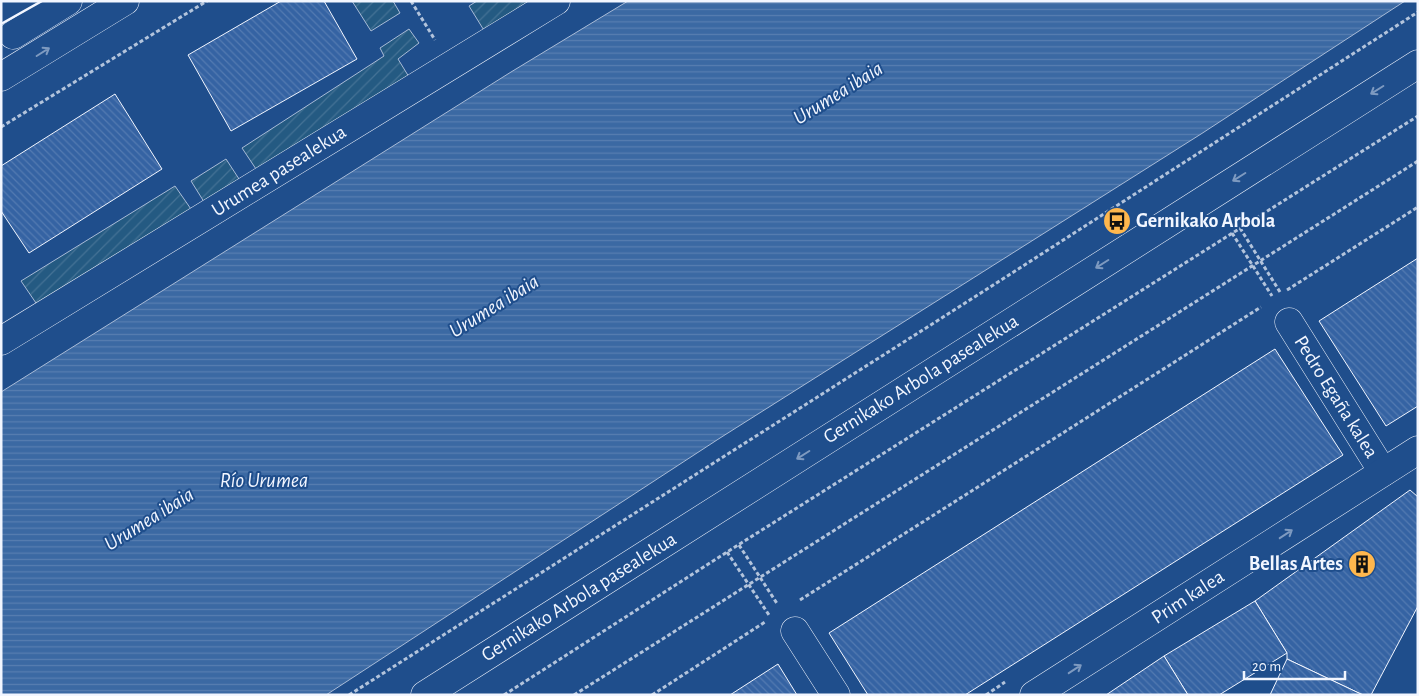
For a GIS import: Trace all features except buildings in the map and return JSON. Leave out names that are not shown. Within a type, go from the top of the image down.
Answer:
[{"type":"street","points":[[13,35],[68,1]]},
{"type":"street","points":[[1,77],[125,1]]},
{"type":"street","name":"Urumea pasealekua","points":[[1,341],[556,1]]},
{"type":"street","name":"Gernikako Arbola pasealekua","points":[[425,695],[1418,64]]},
{"type":"street","name":"Pedro Egaña kalea","points":[[1289,322],[1383,472]]},
{"type":"street","name":"Prim kalea","points":[[1034,695],[1418,450]]},
{"type":"street","points":[[789,621],[836,695]]},
{"type":"path","points":[[1,127],[207,1]]},
{"type":"path","points":[[411,1],[451,66]]},
{"type":"path","points":[[349,695],[992,286],[1418,12]]},
{"type":"path","points":[[504,695],[739,544],[1418,116]]},
{"type":"path","points":[[574,695],[1418,160]]},
{"type":"path","points":[[652,695],[789,621],[1274,299],[1418,207]]},
{"type":"path","points":[[1232,233],[1289,322]]},
{"type":"path","points":[[739,544],[789,621]]},
{"type":"shaded area","points":[[352,1],[393,1],[400,13],[371,31]]},
{"type":"shaded area","points":[[477,1],[534,1],[485,32],[469,6]]},
{"type":"shaded area","points":[[409,29],[419,43],[398,59],[409,77],[258,172],[242,148],[384,56],[380,48]]},
{"type":"shaded area","points":[[226,159],[241,182],[206,205],[191,181]]},
{"type":"shaded area","points":[[175,186],[193,212],[38,306],[21,281]]},
{"type":"water","name":"Río Urumea","points":[[628,1],[1405,1],[1201,134],[720,438],[326,695],[1,695],[1,392],[511,72]]},
{"type":"wall","points":[[1,24],[42,1]]},
{"type":"place","name":"Gernikako Arbola","points":[[1117,221]]},
{"type":"place","name":"Bellas Artes","points":[[1362,564]]},
{"type":"water label","name":"Urumea ibaia","points":[[838,93]]},
{"type":"water label","name":"Urumea ibaia","points":[[494,306]]},
{"type":"water label","name":"Urumea ibaia","points":[[149,519]]}]
